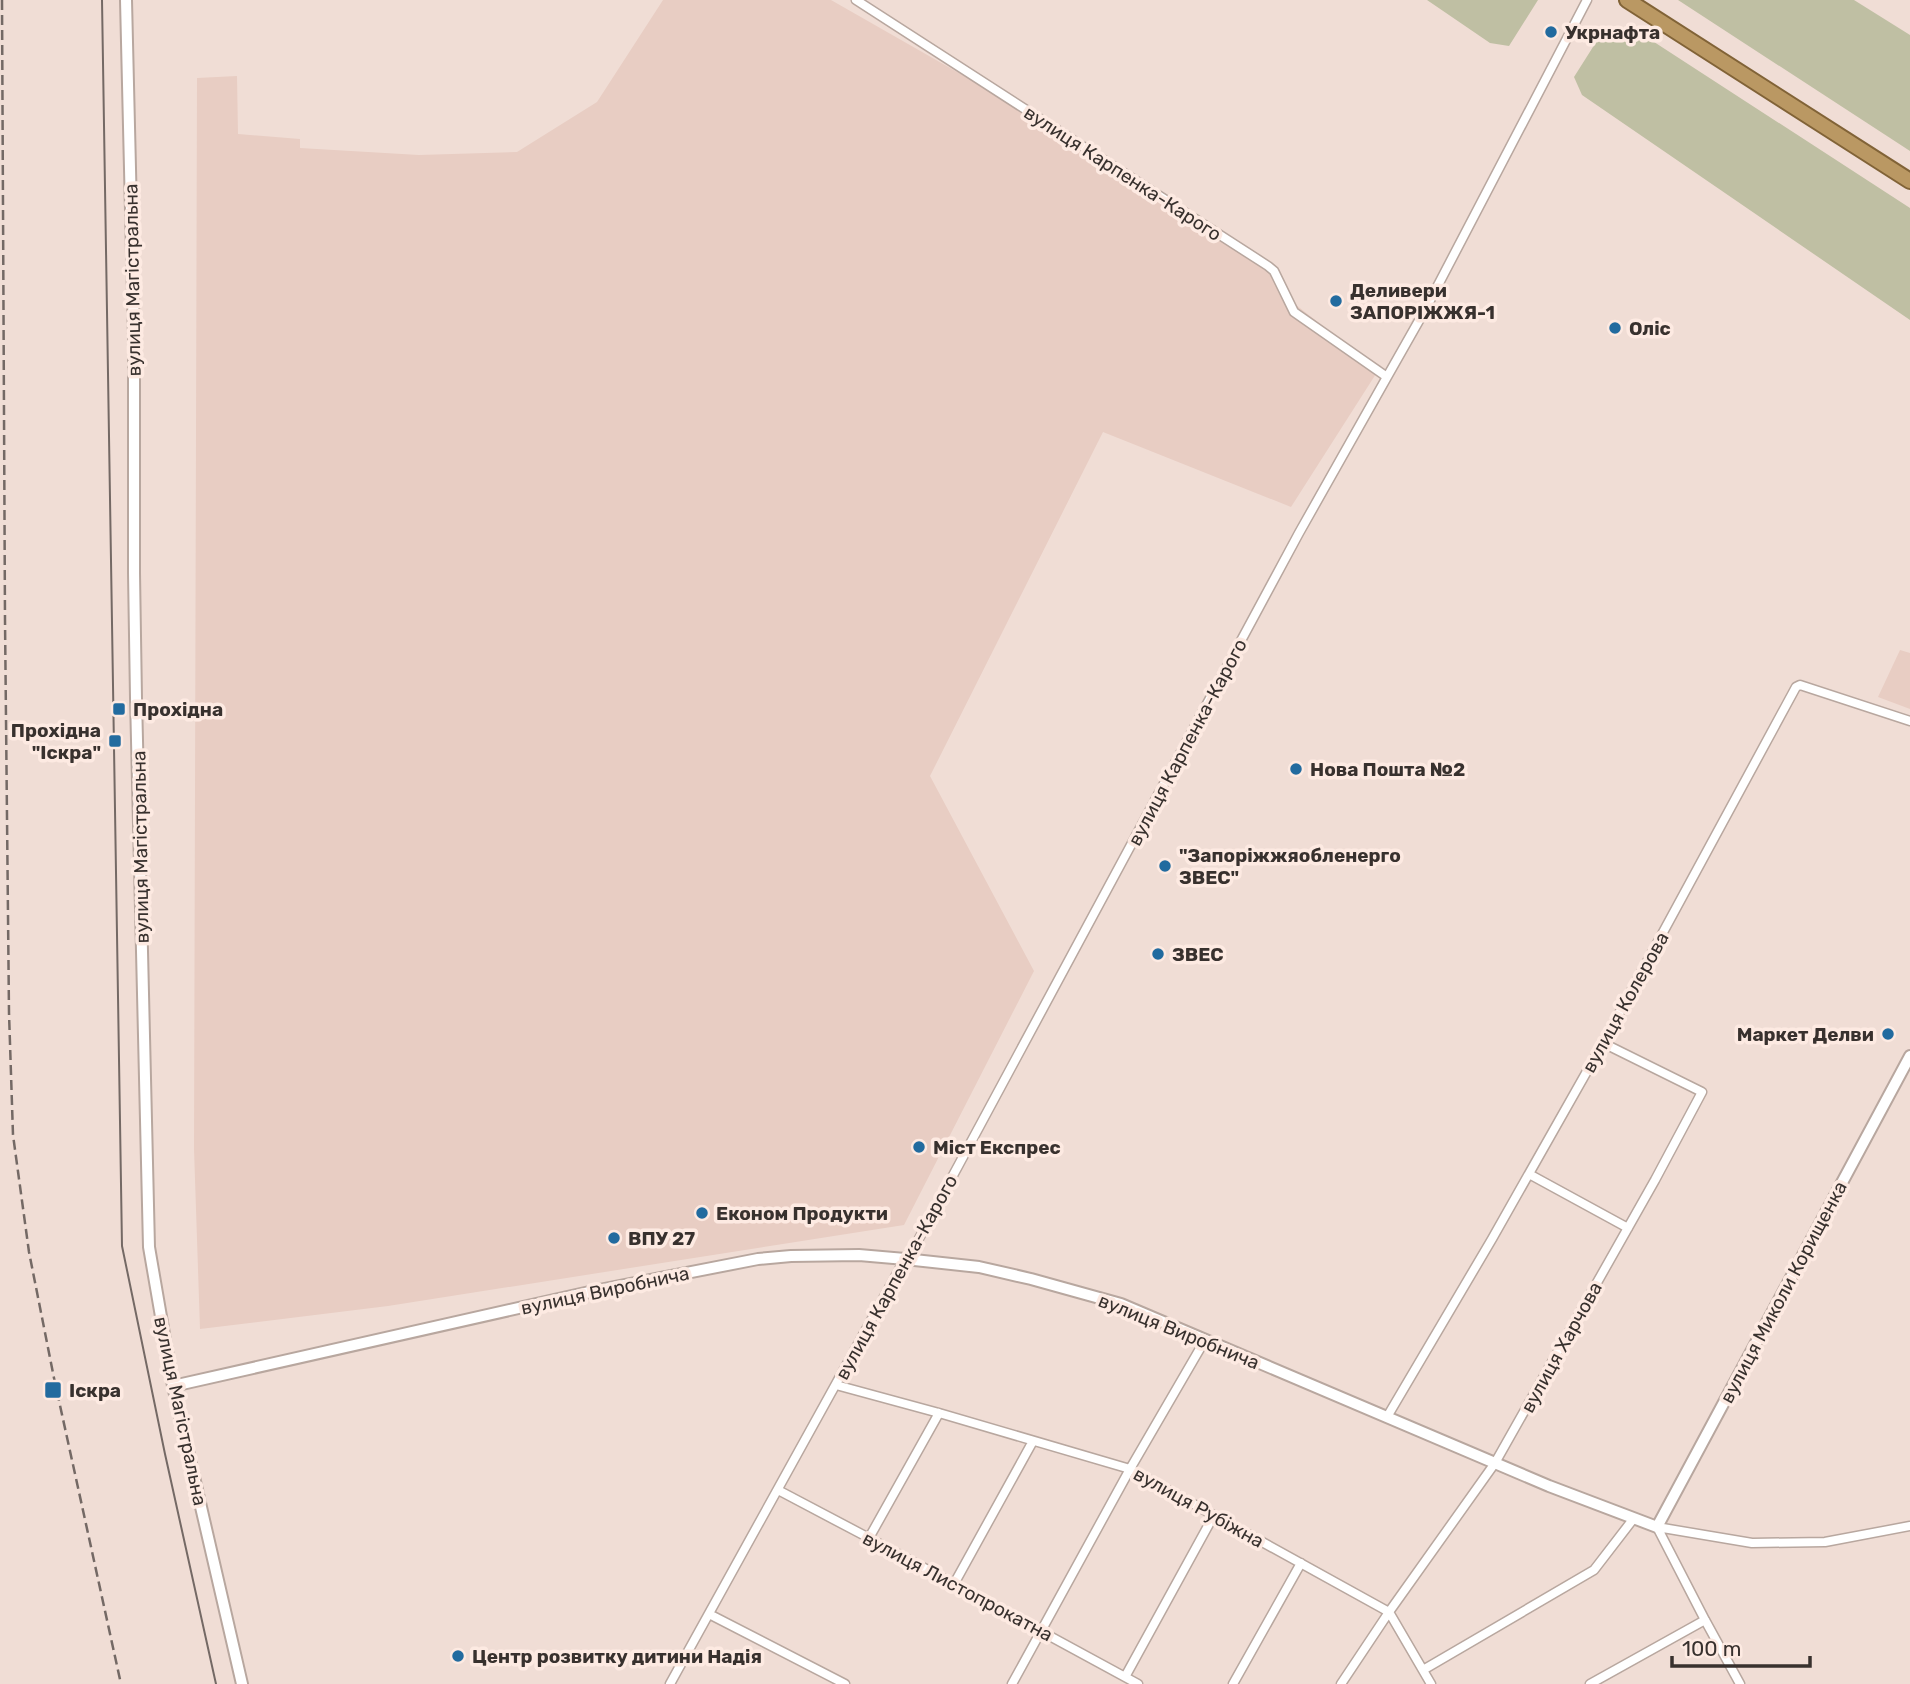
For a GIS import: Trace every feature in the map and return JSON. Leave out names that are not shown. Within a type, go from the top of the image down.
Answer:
[{"type":"highway","points":[[1626,0],[1910,181]]},
{"type":"street","name":"вулиця Магістральна","points":[[126,0],[134,337],[135,628],[149,1247],[173,1386],[242,1684]]},
{"type":"street","name":"вулиця Карпенка-Карого","points":[[670,1684],[905,1259],[915,1246],[1299,533],[1387,377],[1294,312],[1274,271],[1268,266],[856,0]]},
{"type":"street","points":[[1387,377],[1425,310],[1587,0]]},
{"type":"street","name":"вулиця Колерова","points":[[1387,1417],[1603,1043],[1796,687],[1800,685],[1910,721]]},
{"type":"street","name":"вулиця Харчова","points":[[1342,1684],[1389,1612],[1495,1463],[1702,1092],[1603,1043]]},
{"type":"street","name":"вулиця Миколи Корищенка","points":[[1657,1527],[1910,1056]]},
{"type":"street","points":[[1529,1174],[1628,1228]]},
{"type":"street","name":"вулиця Виробнича","points":[[173,1386],[594,1291],[746,1261],[790,1256],[859,1255],[905,1259],[979,1267],[1121,1304],[1495,1463],[1657,1527]]},
{"type":"street","points":[[1012,1684],[1130,1469],[1205,1340]]},
{"type":"street","name":"вулиця Рубіжна","points":[[836,1385],[1130,1469],[1389,1612]]},
{"type":"street","points":[[869,1538],[939,1413]]},
{"type":"street","points":[[954,1584],[1032,1441]]},
{"type":"street","name":"вулиця Листопрокатна","points":[[778,1490],[1138,1684]]},
{"type":"street","points":[[1125,1677],[1214,1515]]},
{"type":"street","points":[[1423,1670],[1594,1570],[1634,1518]]},
{"type":"street","points":[[1657,1527],[1752,1543],[1825,1542],[1910,1526]]},
{"type":"street","points":[[1657,1527],[1740,1684]]},
{"type":"street","points":[[1233,1684],[1301,1563]]},
{"type":"street","points":[[1389,1612],[1432,1684]]},
{"type":"street","points":[[709,1614],[845,1684]]},
{"type":"street","points":[[1590,1684],[1705,1620]]},
{"type":"shaded area","points":[[663,0],[831,0],[1073,138],[1260,259],[1282,294],[1342,341],[1381,366],[1291,507],[1103,432],[930,776],[1034,971],[904,1225],[388,1306],[200,1329],[194,1149],[197,78],[237,76],[238,134],[300,139],[300,148],[419,155],[517,152],[597,102]]},
{"type":"shaded area","points":[[1900,650],[1910,653],[1910,709],[1878,697]]},
{"type":"green space","points":[[1427,0],[1538,0],[1509,46],[1490,43]]},
{"type":"green space","points":[[1678,0],[1854,0],[1910,35],[1910,151]]},
{"type":"green space","points":[[1631,27],[1910,208],[1910,320],[1582,95],[1574,77],[1605,28]]},
{"type":"tram line","points":[[102,0],[122,1246],[216,1684]]},
{"type":"railway","points":[[2,0],[5,620],[9,1013],[13,1135],[29,1252],[121,1684]]},
{"type":"place","name":"Укрнафта","points":[[1551,32]]},
{"type":"place","name":"Деливери ЗАПОРІЖЖЯ-1","points":[[1336,301]]},
{"type":"place","name":"Оліс","points":[[1615,328]]},
{"type":"place","name":"Прохідна","points":[[119,709]]},
{"type":"place","name":"Прохідна \"Іскра\"","points":[[115,741]]},
{"type":"place","name":"Нова Пошта №2","points":[[1296,769]]},
{"type":"place","name":"\"Запоріжжяобленерго ЗВЕС\"","points":[[1165,866]]},
{"type":"place","name":"ЗВЕС","points":[[1158,954]]},
{"type":"place","name":"Маркет Делви","points":[[1888,1034]]},
{"type":"place","name":"Мiст Експрес","points":[[919,1147]]},
{"type":"place","name":"Економ Продукти","points":[[702,1213]]},
{"type":"place","name":"ВПУ 27","points":[[614,1238]]},
{"type":"place","name":"Іскра","points":[[53,1390]]},
{"type":"place","name":"Центр розвитку дитини Надія","points":[[458,1656]]}]
